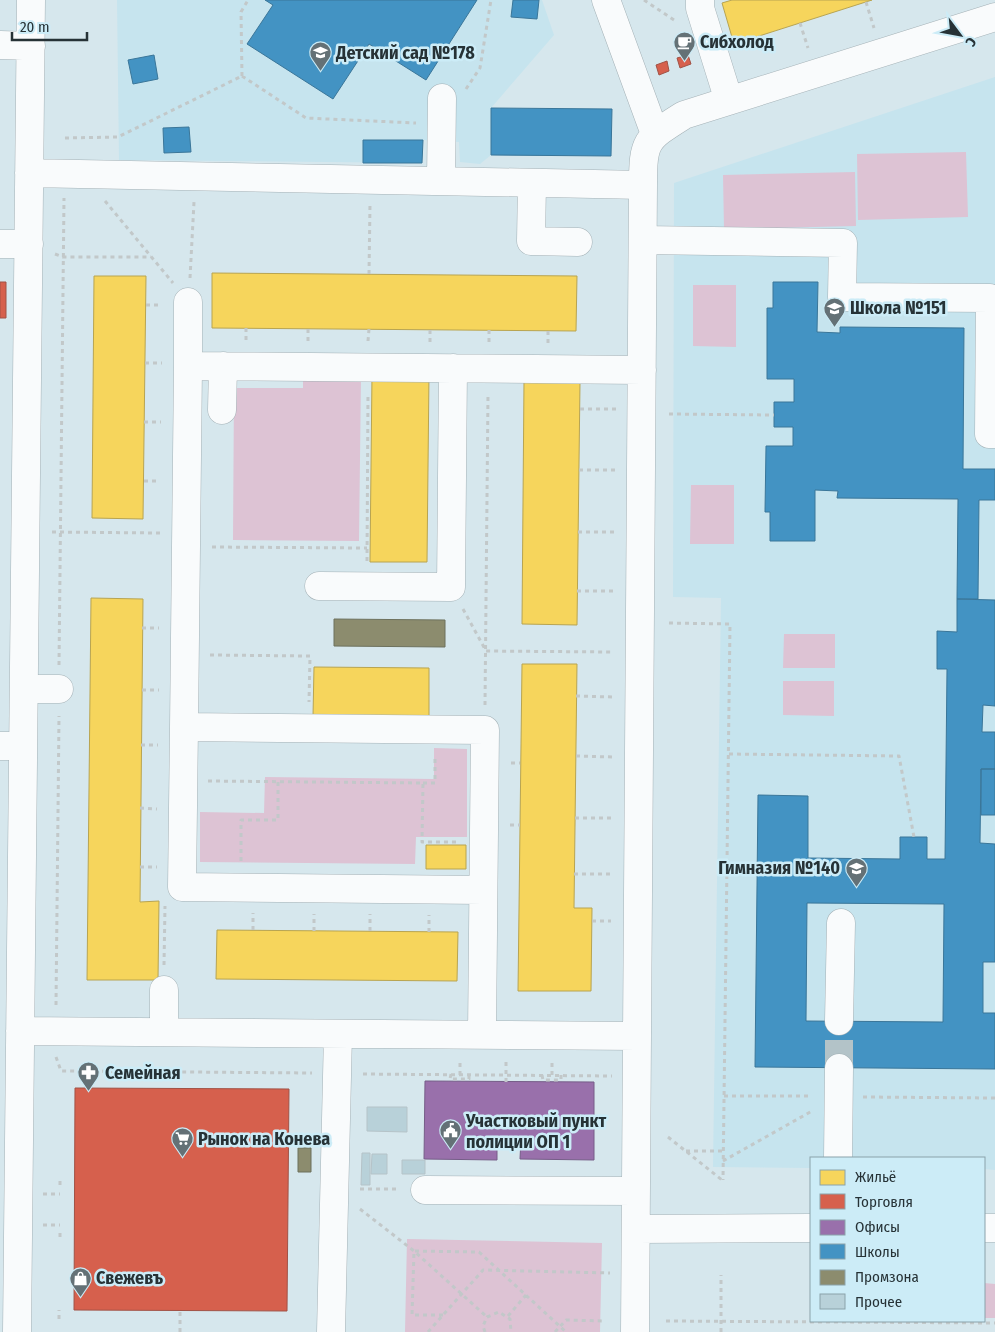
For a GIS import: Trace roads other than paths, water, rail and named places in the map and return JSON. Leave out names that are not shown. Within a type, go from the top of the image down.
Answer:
[{"type":"street","points":[[17,1332],[9,1298],[13,1041],[12,746],[24,689],[31,0]]},
{"type":"street","points":[[606,0],[655,134]]},
{"type":"street","points":[[700,0],[700,8],[729,101]]},
{"type":"street","points":[[635,1332],[643,154],[655,134],[684,115],[995,17]]},
{"type":"street","points":[[0,45],[30,46]]},
{"type":"street","points":[[441,181],[442,124],[453,95]]},
{"type":"street","points":[[29,173],[73,183],[195,176],[643,185]]},
{"type":"street","points":[[532,183],[531,241],[578,242]]},
{"type":"street","points":[[643,240],[843,242],[842,297],[990,298],[989,434],[995,434]]},
{"type":"street","points":[[0,244],[29,244]]},
{"type":"street","points":[[179,304],[178,364],[186,540],[185,655],[175,736],[183,781],[182,887],[483,890]]},
{"type":"street","points":[[178,364],[642,370]]},
{"type":"street","points":[[222,410],[223,366]]},
{"type":"street","points":[[319,586],[451,587],[453,368]]},
{"type":"street","points":[[24,689],[59,689]]},
{"type":"street","points":[[175,736],[309,728],[485,730],[482,1035]]},
{"type":"street","points":[[839,1021],[841,924]]},
{"type":"street","points":[[164,990],[164,1032]]},
{"type":"street","points":[[13,1041],[55,1043],[164,1032],[637,1036]]},
{"type":"street","points":[[331,1332],[338,1034]]},
{"type":"street","points":[[838,1157],[839,1068]]},
{"type":"street","points":[[425,1190],[636,1191]]},
{"type":"street","points":[[637,1230],[810,1228]]},
{"type":"tunnel","points":[[839,1021],[839,1068]]},
{"type":"place","name":"Сибхолод","points":[[684,61]]},
{"type":"place","name":"Детский сад №178","points":[[320,72]]},
{"type":"place","name":"Школа №151","points":[[834,327]]},
{"type":"place","name":"Гимназия №140","points":[[856,887]]},
{"type":"place","name":"Семейная","points":[[89,1092]]},
{"type":"place","name":"Участковый пункт полиции ОП 1","points":[[450,1150]]},
{"type":"place","name":"Рынок на Конева","points":[[182,1158]]},
{"type":"place","name":"Свежевъ","points":[[80,1297]]}]
